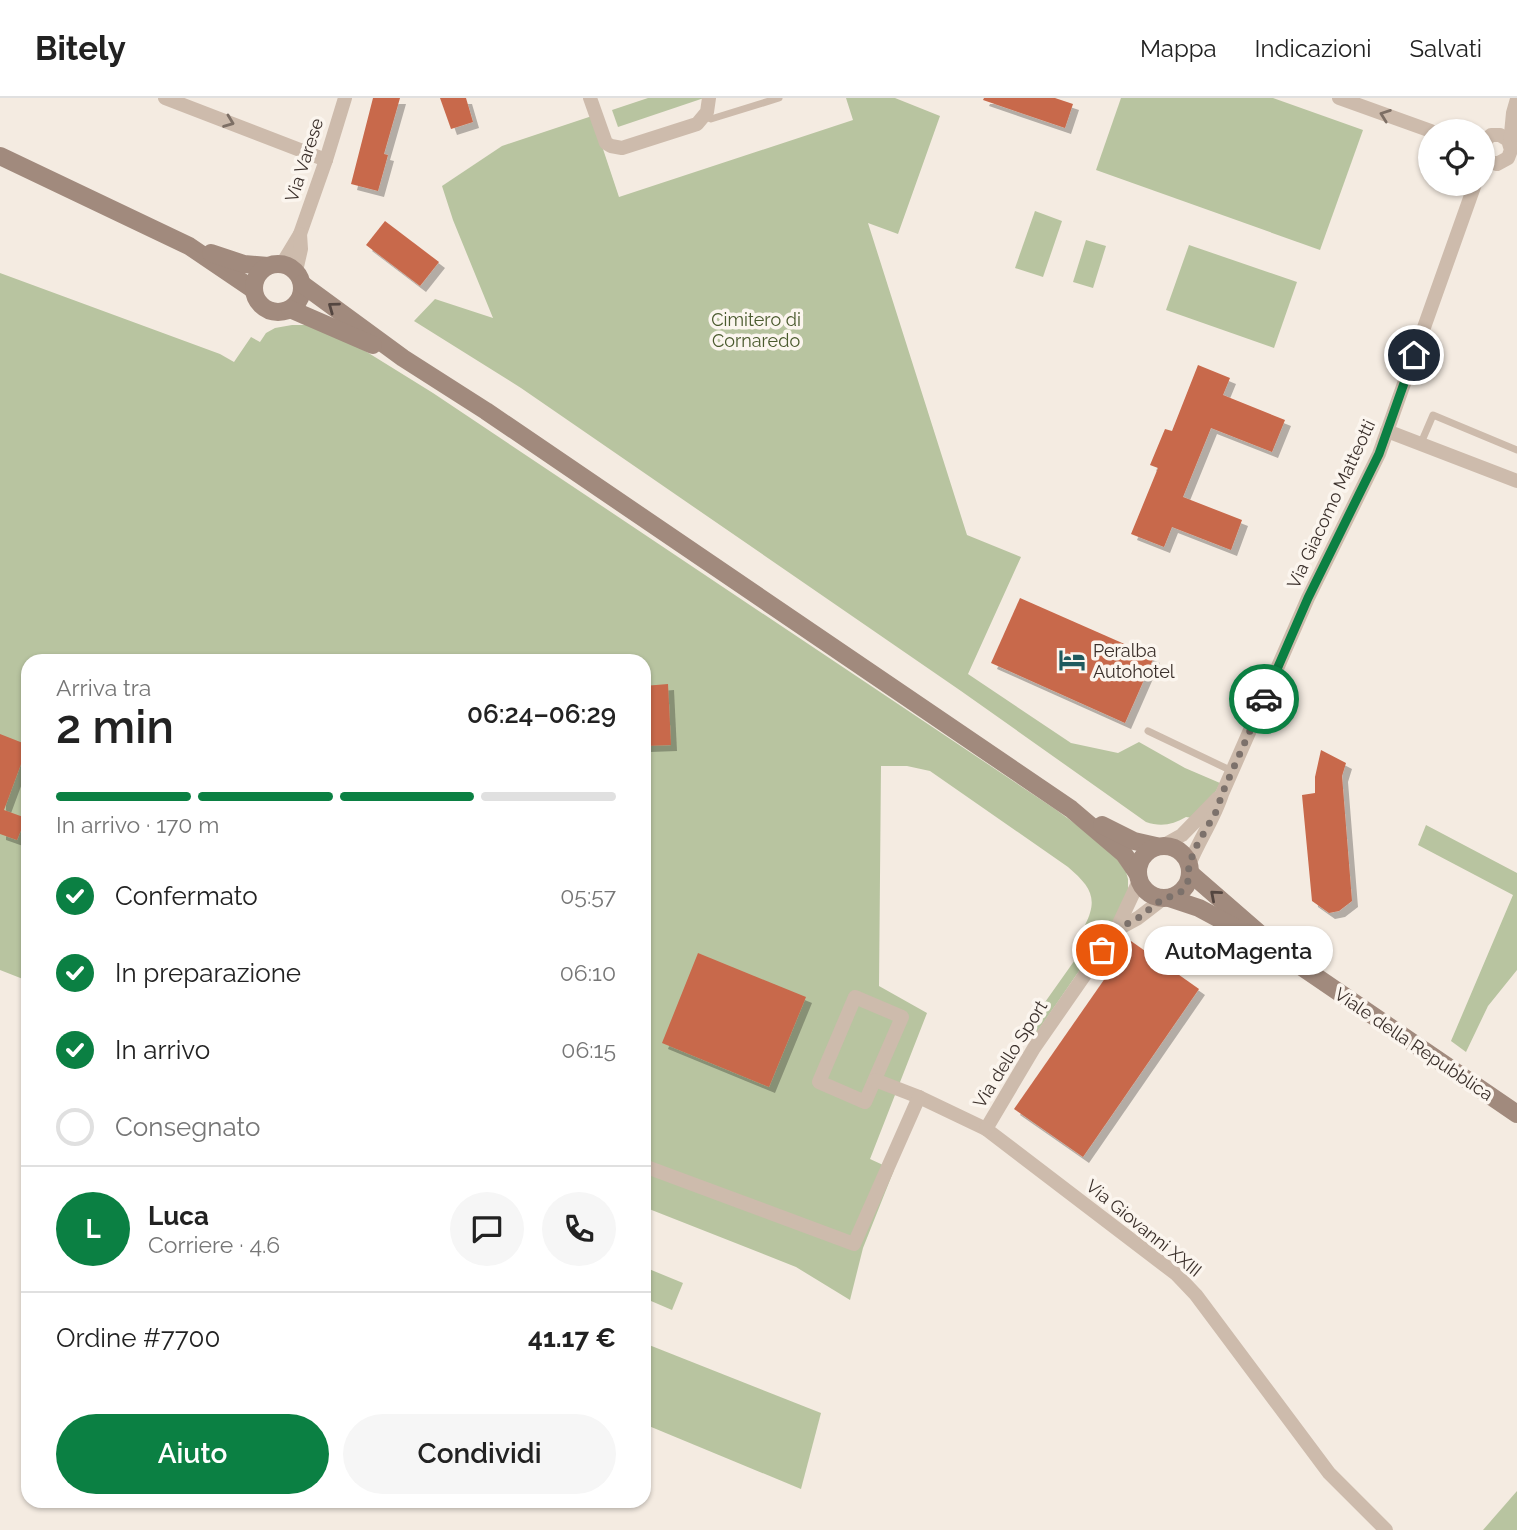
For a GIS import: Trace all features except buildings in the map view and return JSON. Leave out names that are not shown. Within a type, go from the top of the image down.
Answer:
[{"type":"street","points":[[166,98],[326,160]]},
{"type":"street","name":"Via Varese","points":[[287,271],[301,249],[300,234],[345,98]]},
{"type":"street","points":[[590,98],[606,143],[622,148],[697,124],[705,117],[709,98]]},
{"type":"street","points":[[1339,98],[1418,126]]},
{"type":"street","points":[[1513,149],[1504,136],[1496,134],[1515,106]]},
{"type":"street","points":[[1513,149],[1515,106]]},
{"type":"street","name":"Via Giacomo Matteotti","points":[[1497,164],[1508,158],[1513,149]]},
{"type":"street","points":[[0,156],[189,246],[244,264],[287,271],[403,358],[486,411],[1071,809],[1125,838],[1180,850],[1190,869],[1184,889],[1166,898],[1149,894],[1118,849],[1071,809]]},
{"type":"street","name":"Via Giacomo Matteotti","points":[[1190,869],[1199,841],[1217,810],[1308,598],[1379,454],[1472,196]]},
{"type":"street","points":[[189,246],[254,289]]},
{"type":"street","points":[[287,271],[300,298],[290,309],[267,309],[256,297],[254,289],[257,276],[287,271]]},
{"type":"street","points":[[290,309],[403,358]]},
{"type":"street","points":[[1387,431],[1517,481]]},
{"type":"street","name":"Via Giacomo Matteotti","points":[[1160,846],[1182,835],[1222,794]]},
{"type":"street","points":[[1138,877],[1142,856],[1160,846]]},
{"type":"street","name":"Viale della Repubblica","points":[[1190,869],[1276,950]]},
{"type":"street","name":"Via dello Sport","points":[[986,1129],[1034,1048],[1116,930],[1138,877]]},
{"type":"street","name":"Viale della Repubblica","points":[[1166,898],[1199,908],[1276,950],[1517,1114]]},
{"type":"street","name":"Via dello Sport","points":[[1116,930],[1166,898]]},
{"type":"street","points":[[855,997],[902,1017],[875,1080],[865,1102],[819,1082],[855,997]]},
{"type":"street","name":"Via Giovanni XXIII","points":[[875,1080],[919,1097],[986,1129],[1176,1274],[1196,1295],[1329,1473],[1386,1530]]},
{"type":"street","points":[[651,1169],[853,1244],[919,1097]]},
{"type":"lane","points":[[705,117],[710,120],[779,98]]},
{"type":"lane","points":[[1421,443],[1433,415],[1517,450]]},
{"type":"lane","points":[[1148,731],[1233,771]]},
{"type":"green space","points":[[648,98],[704,98],[618,127],[612,110]]},
{"type":"green space","name":"Cimitero di Cornaredo","points":[[846,98],[895,98],[940,116],[898,234],[868,223],[967,535],[1021,557],[968,674],[1071,743],[1118,753],[1139,742],[1185,768],[1220,783],[1193,818],[1186,817],[1166,824],[1146,822],[521,388],[414,321],[435,299],[493,318],[442,186],[502,146],[592,116],[619,197],[853,120]]},
{"type":"green space","points":[[1121,98],[1273,98],[1363,130],[1320,250],[1096,170]]},
{"type":"green space","points":[[1035,211],[1062,221],[1043,277],[1015,268]]},
{"type":"green space","points":[[1086,240],[1106,246],[1093,288],[1073,282]]},
{"type":"green space","points":[[1189,245],[1297,282],[1274,348],[1166,310]]},
{"type":"green space","points":[[0,273],[220,354],[234,362],[251,337],[260,342],[266,333],[275,328],[311,325],[333,331],[433,393],[1055,809],[1111,850],[1128,879],[1128,892],[1121,910],[1035,1035],[1026,1029],[1094,933],[1085,925],[1092,900],[1087,887],[1068,867],[930,771],[907,766],[881,766],[879,986],[927,1013],[870,1159],[894,1170],[863,1248],[850,1300],[796,1267],[651,1210],[651,654],[21,654],[21,978],[0,970]]},
{"type":"green space","points":[[1426,825],[1517,873],[1517,970],[1488,1006],[1466,1052],[1451,1041],[1513,895],[1418,845]]},
{"type":"green space","points":[[651,1270],[683,1283],[672,1310],[651,1301]]},
{"type":"green space","points":[[651,1346],[821,1413],[801,1489],[651,1427]]},
{"type":"green space","points":[[1517,1491],[1517,1530],[1483,1530]]},
{"type":"way so far","points":[[1102,950],[1116,930],[1138,918],[1164,898],[1177,895],[1184,889],[1190,873],[1189,864],[1217,810],[1264,699]]},
{"type":"place","name":"Peralba Autohotel","points":[[1072,660]]},
{"type":"place","name":"AutoMagenta","points":[[1102,950]]},
{"type":"route","points":[[1264,699],[1308,598],[1379,454],[1414,355]]}]
